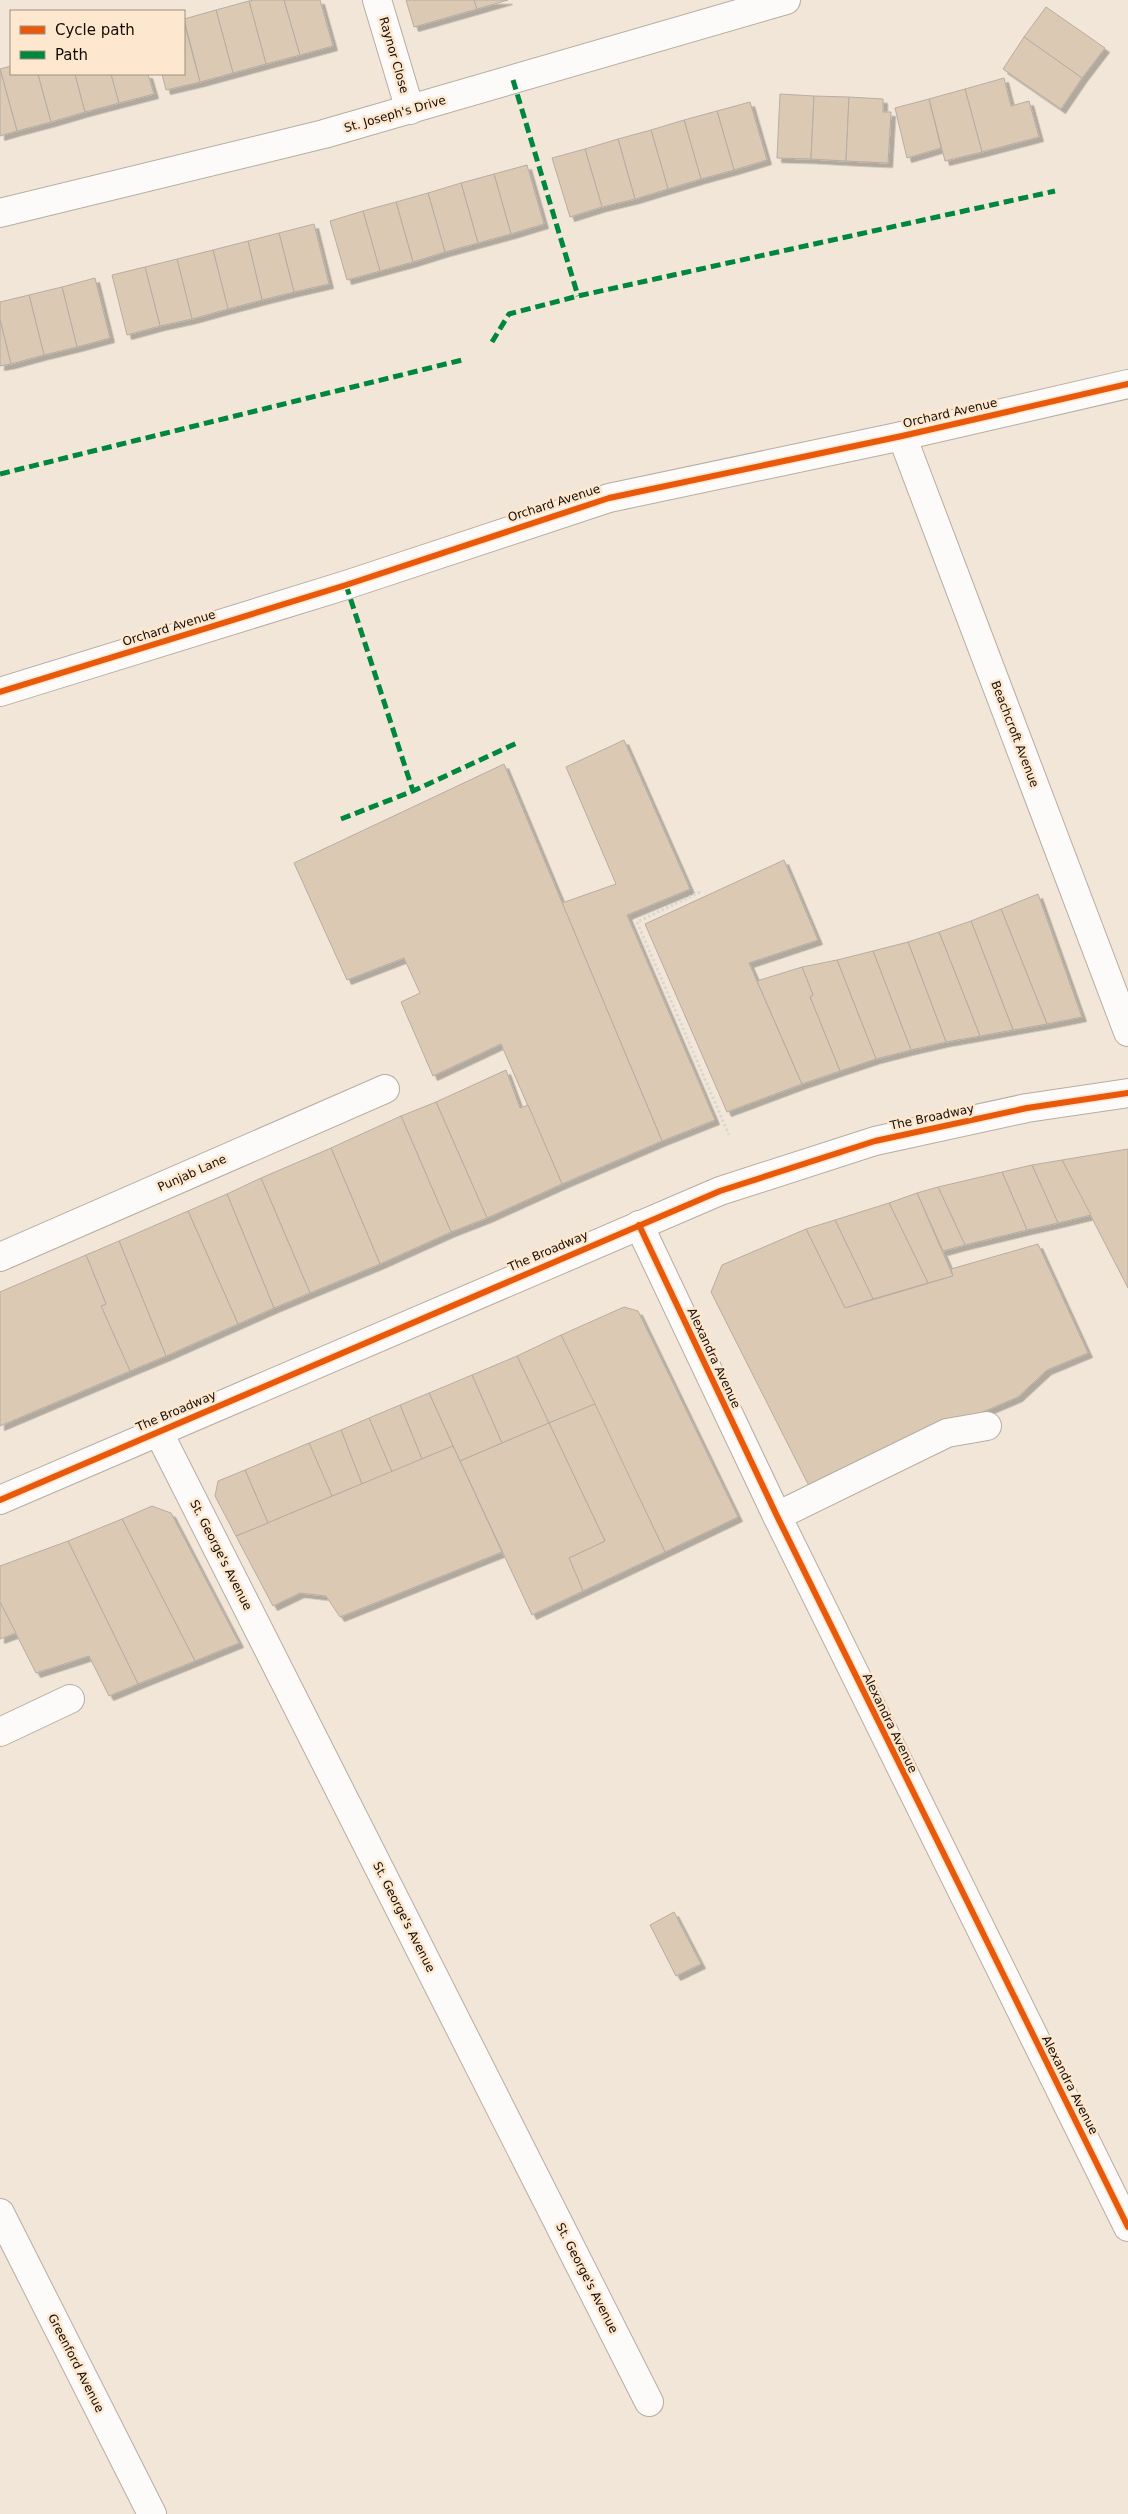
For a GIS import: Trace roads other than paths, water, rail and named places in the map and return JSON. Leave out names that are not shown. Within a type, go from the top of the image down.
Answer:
[{"type":"street","name":"Raynor Close","points":[[378,0],[410,110]]},
{"type":"street","name":"St. Joseph's Drive","points":[[0,213],[324,134],[786,0]]},
{"type":"street","name":"Orchard Avenue","points":[[0,692],[346,585],[609,498],[902,436],[1128,384]]},
{"type":"street","name":"Beachcroft Avenue","points":[[902,436],[1128,1032]]},
{"type":"street","name":"Punjab Lane","points":[[0,1257],[385,1089]]},
{"type":"street","name":"The Broadway","points":[[0,1500],[720,1191],[875,1141],[1027,1108],[1128,1093]]},
{"type":"street","name":"Alexandra Avenue","points":[[639,1225],[777,1516],[920,1810],[1128,2227]]},
{"type":"street","points":[[777,1516],[947,1433],[987,1426]]},
{"type":"street","name":"St. George's Avenue","points":[[158,1431],[649,2402]]},
{"type":"street","points":[[0,1732],[70,1699]]},
{"type":"street","name":"Greenford Avenue","points":[[0,2212],[152,2514]]}]
